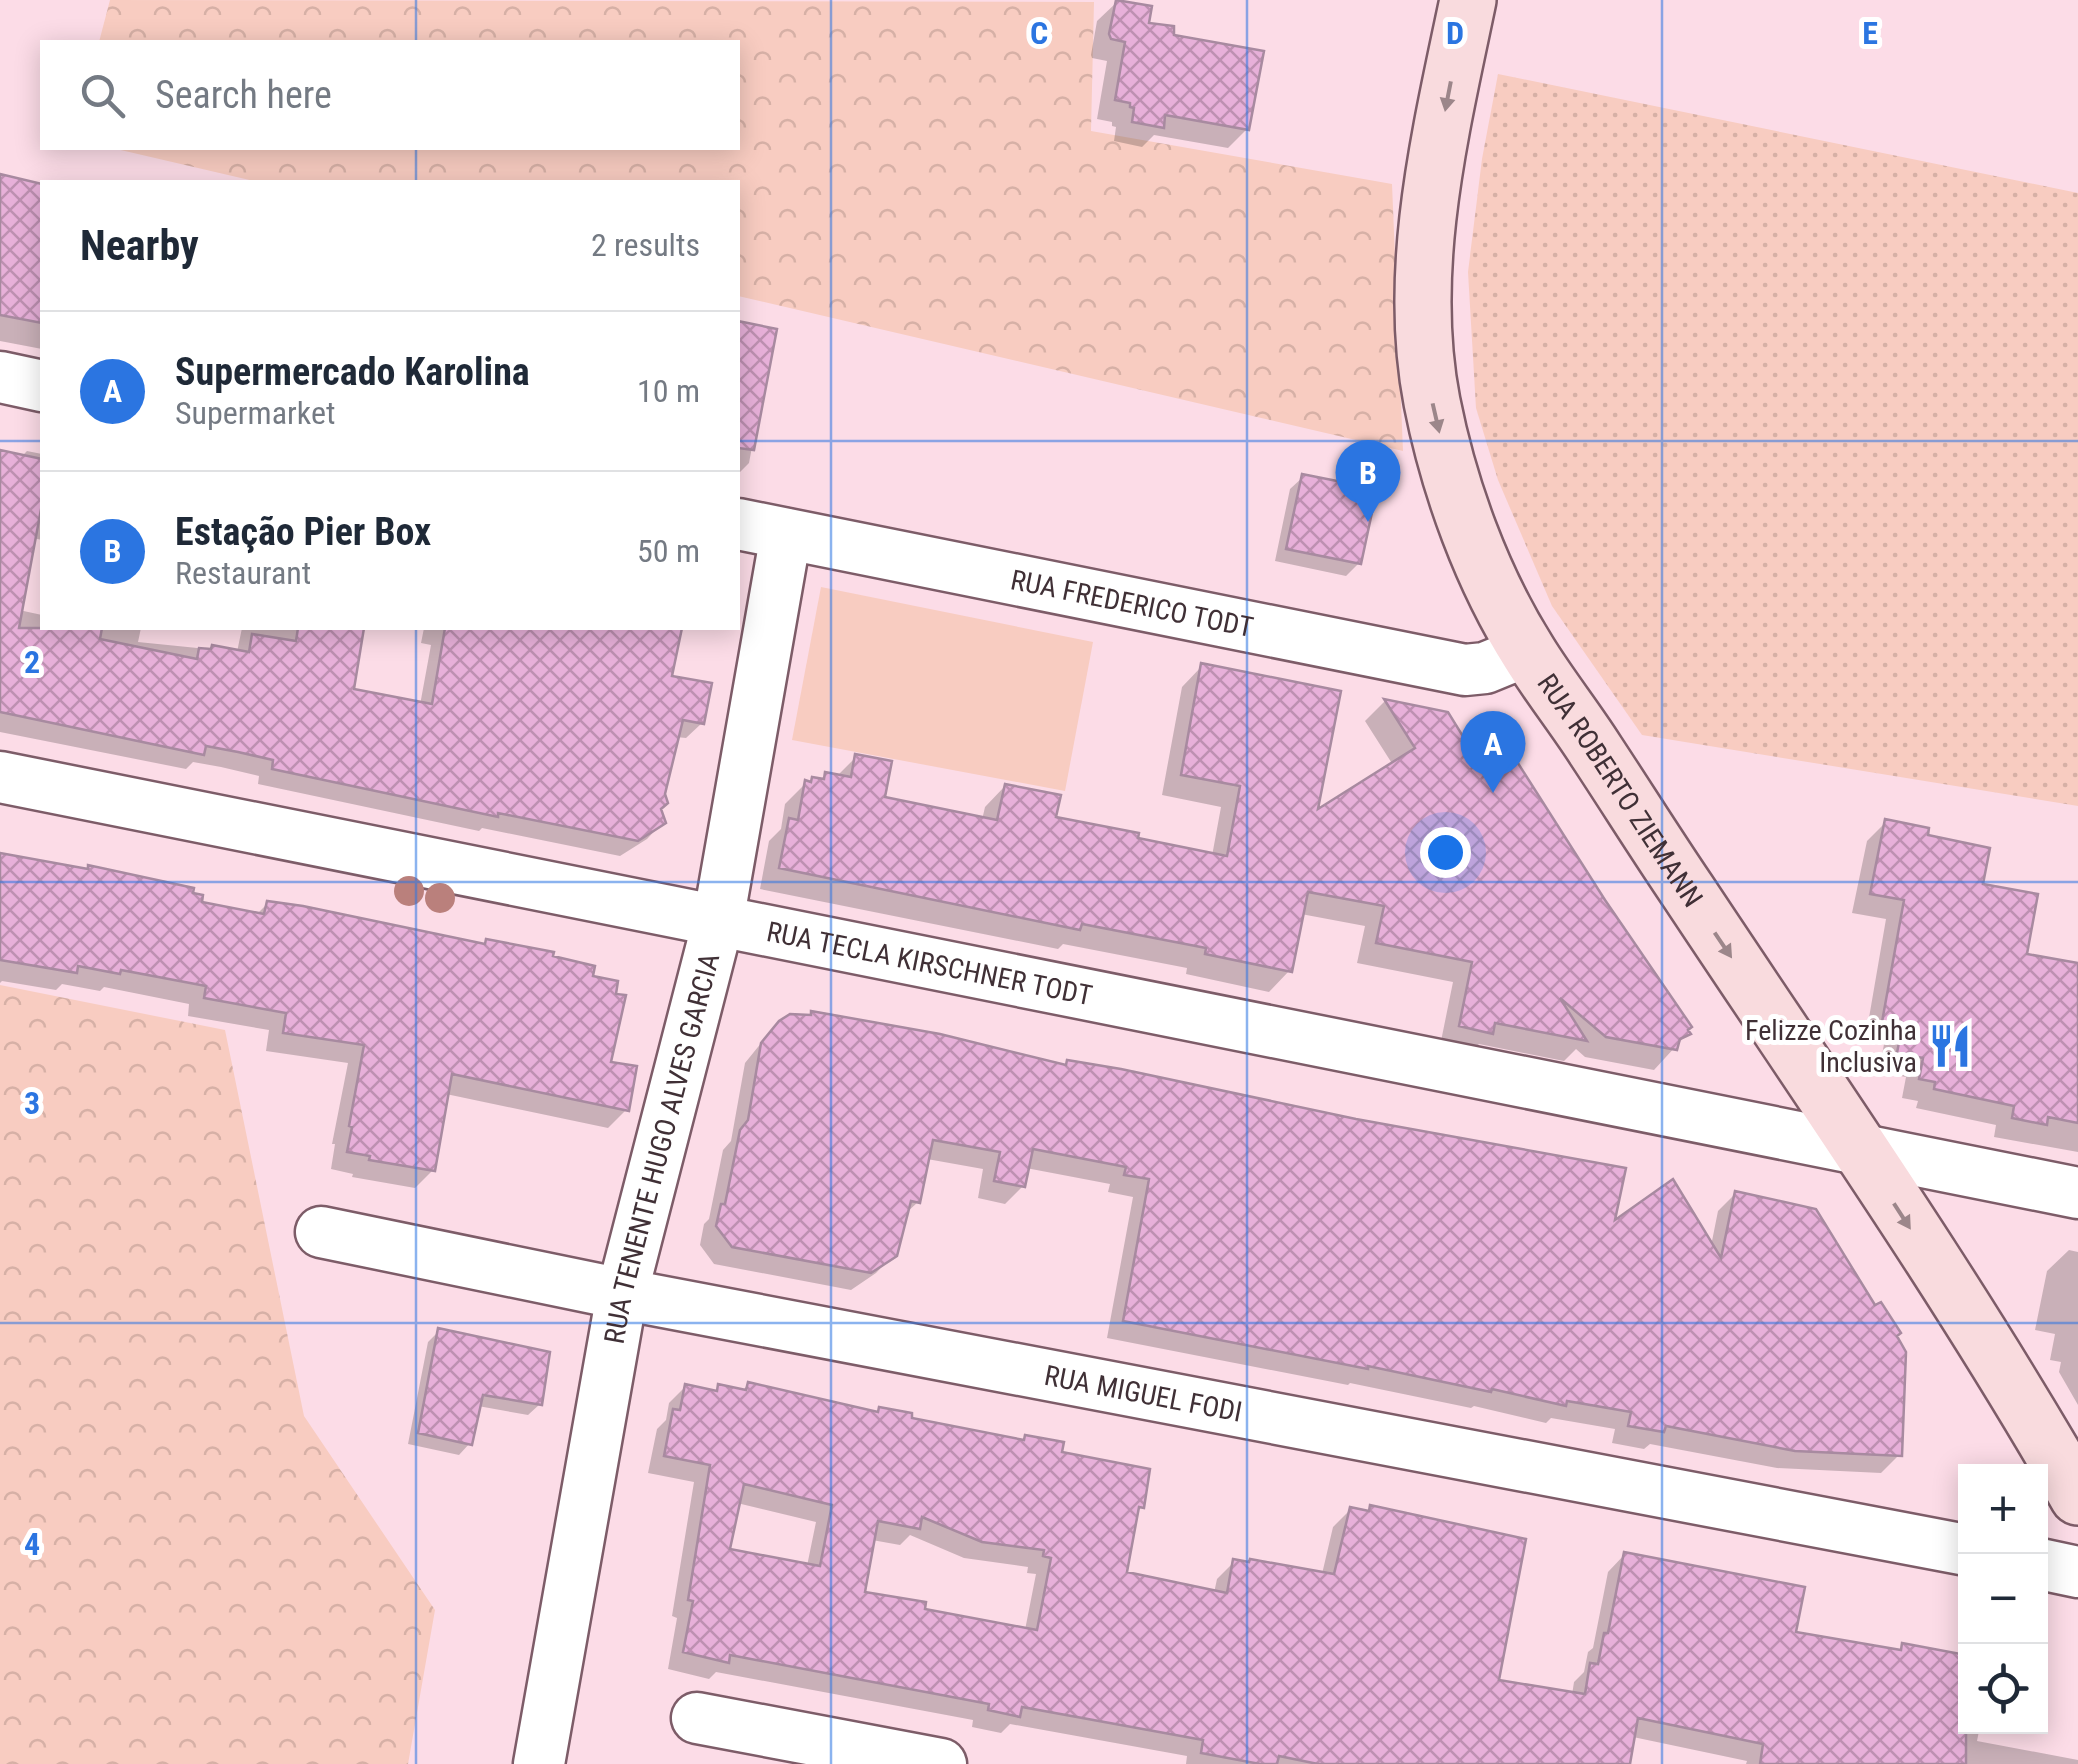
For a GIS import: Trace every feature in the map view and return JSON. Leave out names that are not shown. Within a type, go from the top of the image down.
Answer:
[{"type":"main road","name":"RUA ROBERTO ZIEMANN","points":[[1468,0],[1430,211],[1423,305],[1431,399],[1455,489],[1482,562],[1527,650],[1860,1151],[2034,1421],[2078,1497]]},
{"type":"street","points":[[0,377],[40,386]]},
{"type":"street","name":"RUA FREDERICO TODT","points":[[740,524],[1465,670],[1485,668],[1527,650]]},
{"type":"street","name":"RUA TENENTE HUGO ALVES GARCIA","points":[[539,1764],[622,1294],[718,922],[786,534]]},
{"type":"street","name":"RUA TECLA KIRSCHNER TODT","points":[[0,777],[2078,1194]]},
{"type":"street","name":"RUA MIGUEL FODI","points":[[321,1232],[622,1294],[1958,1548]]},
{"type":"street","points":[[2048,1566],[2078,1572]]},
{"type":"street","points":[[697,1718],[941,1764]]},
{"type":"green space","points":[[110,0],[1094,2],[1091,131],[1392,184],[1403,451],[740,296],[740,180],[249,180],[121,150],[740,150],[740,40],[100,40]]},
{"type":"green space","points":[[1498,74],[2078,193],[2078,806],[1642,735],[1552,606],[1498,480],[1476,408],[1468,272],[1482,159]]},
{"type":"green space","points":[[821,587],[1093,642],[1065,791],[792,740]]},
{"type":"green space","points":[[0,985],[225,1030],[304,1416],[435,1610],[408,1764],[0,1764]]},
{"type":"building","points":[[1116,0],[1152,6],[1149,23],[1174,26],[1174,35],[1264,51],[1249,130],[1165,115],[1164,128],[1132,122],[1134,108],[1130,103],[1115,100],[1125,42],[1111,39],[1109,34]]},
{"type":"building","points":[[0,174],[40,184],[40,323],[0,315]]},
{"type":"building","points":[[740,321],[777,329],[754,450],[740,448]]},
{"type":"building","points":[[0,450],[40,459],[40,515],[19,628],[102,630],[100,639],[197,659],[199,648],[211,649],[212,645],[249,652],[252,634],[296,641],[298,630],[364,630],[354,689],[432,704],[445,630],[682,630],[672,676],[712,683],[704,724],[683,720],[665,794],[668,803],[661,809],[666,823],[638,841],[498,813],[498,817],[272,769],[273,760],[238,752],[206,746],[204,755],[0,712]]},
{"type":"building","points":[[1302,474],[1377,489],[1361,564],[1286,549]]},
{"type":"building","points":[[1201,663],[1341,691],[1318,809],[1415,748],[1384,699],[1448,712],[1475,756],[1502,738],[1692,1027],[1688,1030],[1691,1034],[1680,1039],[1677,1050],[1606,1037],[1560,998],[1587,1041],[1495,1023],[1493,1034],[1459,1026],[1472,962],[1376,943],[1384,906],[1308,892],[1292,972],[1205,954],[1206,948],[1082,924],[1080,930],[779,868],[789,818],[798,820],[805,780],[824,779],[825,772],[851,777],[855,754],[892,761],[885,797],[997,820],[1005,784],[1061,795],[1056,817],[1227,856],[1240,786],[1181,775]]},
{"type":"building","points":[[1885,819],[1929,828],[1928,835],[1990,848],[1983,884],[2038,894],[2027,954],[2078,963],[2078,1123],[2048,1117],[2047,1125],[2012,1118],[2014,1106],[1934,1089],[1935,1082],[1919,1079],[1923,1058],[1897,1053],[1902,1026],[1882,1022],[1904,900],[1870,894]]},
{"type":"building","points":[[0,853],[88,869],[88,865],[194,888],[193,893],[203,895],[202,902],[264,914],[267,901],[303,906],[485,944],[486,939],[554,952],[553,956],[595,966],[593,976],[618,981],[616,994],[626,995],[611,1062],[637,1066],[629,1111],[452,1074],[435,1171],[369,1160],[370,1156],[347,1152],[364,1045],[283,1033],[286,1013],[204,998],[206,986],[121,970],[120,974],[78,966],[77,973],[0,960]]},
{"type":"building","points":[[811,1011],[940,1034],[1066,1065],[1067,1060],[1121,1069],[1356,1119],[1626,1168],[1615,1220],[1673,1179],[1721,1258],[1735,1191],[1816,1209],[1875,1305],[1881,1302],[1901,1333],[1897,1336],[1906,1352],[1902,1456],[1795,1451],[1666,1426],[1664,1432],[1628,1426],[1631,1412],[1567,1401],[1566,1406],[1123,1321],[1149,1179],[1124,1175],[1126,1167],[1033,1149],[1025,1187],[994,1181],[1000,1152],[933,1140],[920,1203],[911,1201],[897,1256],[871,1273],[732,1247],[716,1226],[721,1204],[725,1204],[740,1130],[748,1120],[761,1043],[779,1021],[790,1014],[811,1015]]},
{"type":"building","points":[[438,1328],[550,1352],[542,1405],[483,1395],[472,1445],[418,1433]]},
{"type":"building","points":[[748,1382],[878,1412],[879,1407],[912,1413],[912,1418],[1024,1440],[1025,1435],[1064,1442],[1062,1452],[1150,1469],[1127,1572],[1227,1593],[1233,1559],[1334,1574],[1350,1507],[1369,1511],[1370,1505],[1526,1539],[1499,1680],[1585,1694],[1590,1663],[1598,1664],[1604,1633],[1608,1633],[1624,1552],[1805,1587],[1796,1632],[1901,1650],[1902,1643],[1958,1654],[1958,1734],[1966,1734],[1966,1764],[1760,1764],[1763,1744],[1638,1718],[1630,1764],[1318,1764],[1279,1756],[1277,1764],[1260,1764],[1201,1753],[1203,1740],[1022,1707],[1020,1717],[988,1710],[989,1704],[730,1655],[729,1663],[683,1652],[710,1465],[664,1456],[673,1409],[680,1410],[685,1384],[717,1391],[718,1384],[746,1390]],"holes":[[[744,1484],[832,1505],[820,1566],[730,1549]],[[922,1517],[982,1542],[1044,1550],[1043,1556],[1051,1558],[1037,1630],[925,1609],[926,1602],[865,1592],[878,1521],[920,1529]]]},
{"type":"place","name":"Estação Pier Box","points":[[1368,522]]},
{"type":"place","name":"Supermercado Karolina","points":[[1493,793]]},
{"type":"place","name":"Felizze Cozinha Inclusiva","points":[[1950,1046]]}]
